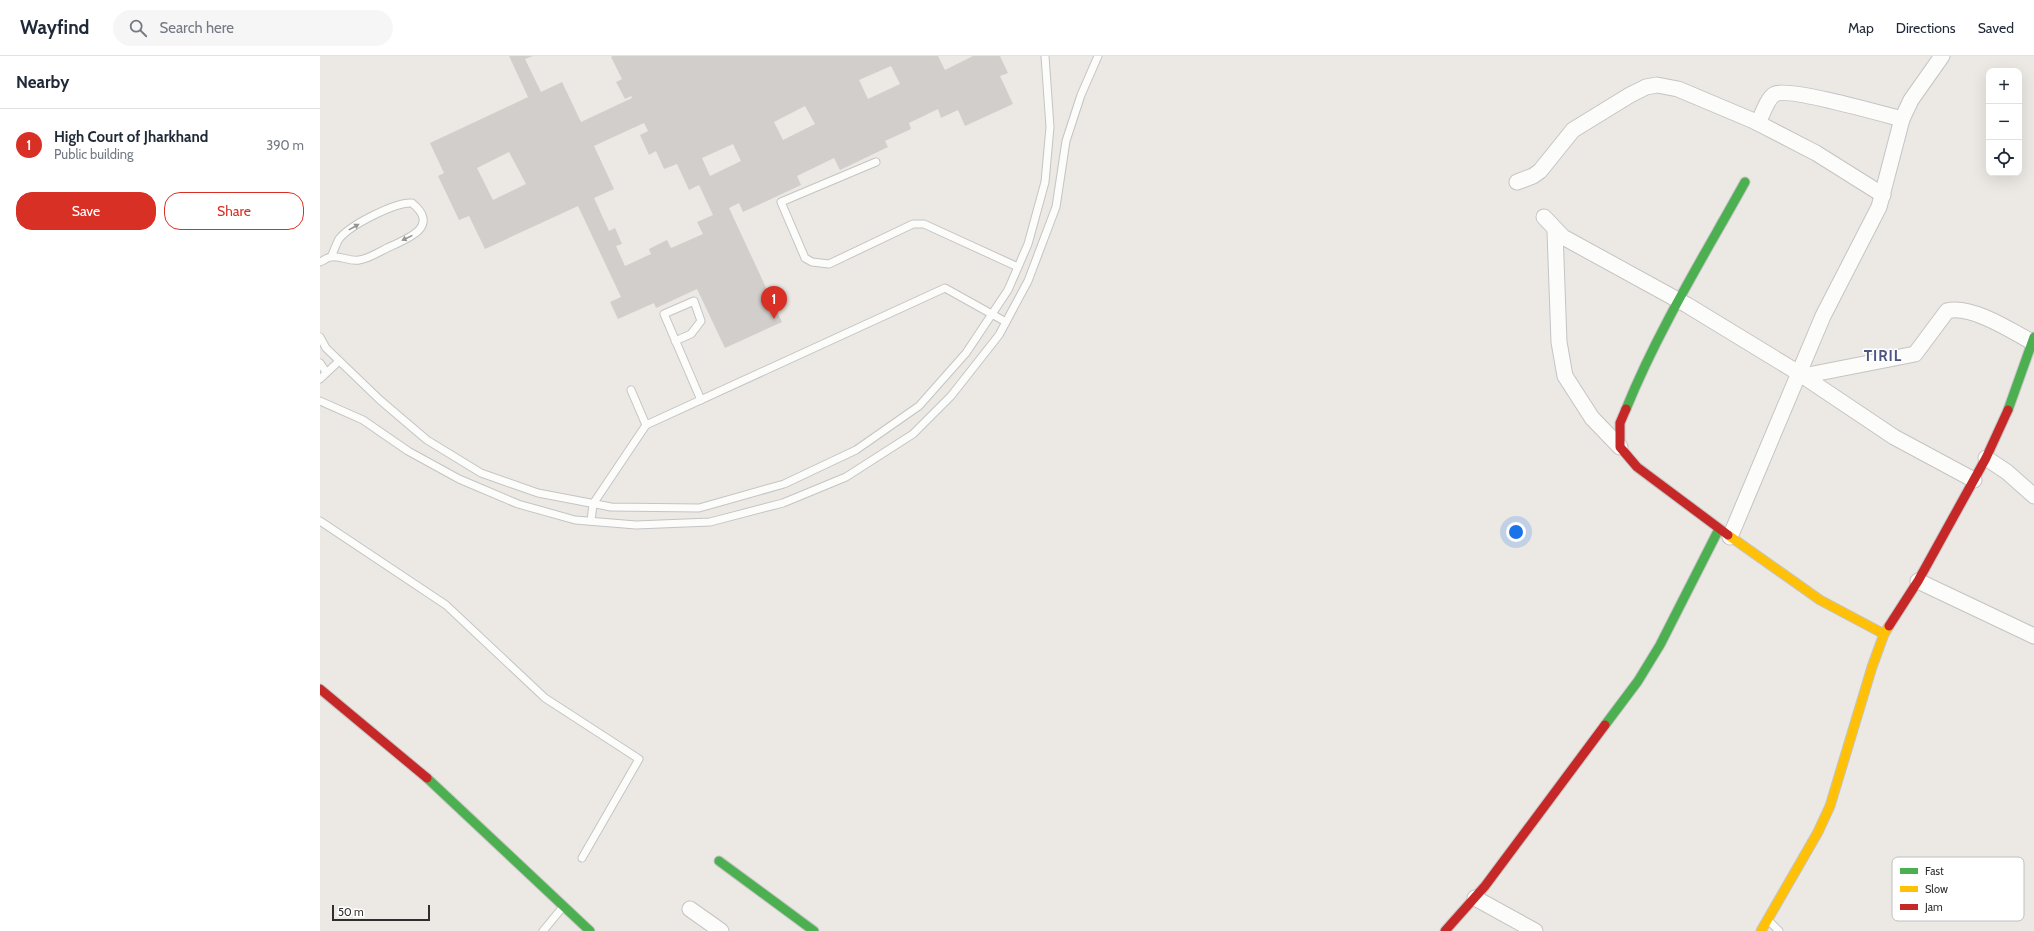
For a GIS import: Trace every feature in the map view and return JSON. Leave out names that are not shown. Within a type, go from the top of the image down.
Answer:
[{"type":"street","points":[[1445,931],[1475,898],[1638,681],[1725,533],[1800,374],[1823,316],[1865,237],[1883,195],[1902,119],[1911,100],[1942,56]]},
{"type":"street","points":[[1517,182],[1533,176],[1540,171],[1573,130],[1646,87],[1658,85],[1678,89],[1758,123],[1816,153],[1883,195]]},
{"type":"street","points":[[1758,123],[1771,99],[1775,94],[1781,92],[1817,98],[1902,119]]},
{"type":"street","points":[[1620,447],[1620,423],[1624,411],[1679,300],[1745,182]]},
{"type":"street","points":[[1544,217],[1563,237],[1679,300],[1800,374],[1894,437],[1974,480]]},
{"type":"street","points":[[1555,230],[1559,342],[1565,376],[1592,418],[1637,467],[1725,533],[1820,600],[1836,610],[1884,634]]},
{"type":"street","points":[[1761,931],[1818,832],[1830,806],[1872,668],[1884,634],[1918,581],[1986,458],[2003,423],[2033,339],[1981,316],[1954,309],[1947,311],[1915,354],[1800,374]]},
{"type":"street","points":[[1986,458],[2007,472],[2034,496]]},
{"type":"street","points":[[1918,581],[2034,636]]},
{"type":"street","points":[[320,689],[363,722],[424,776],[590,931]]},
{"type":"street","points":[[719,861],[814,931]]},
{"type":"street","points":[[1475,898],[1534,931]]},
{"type":"street","points":[[690,909],[720,931]]},
{"type":"lane","points":[[320,337],[326,348],[339,361],[380,400],[427,440],[481,473],[538,493],[611,507],[699,508],[784,484],[856,450],[919,406],[966,353],[1008,290],[1028,244],[1045,182],[1050,128],[1045,56]]},
{"type":"lane","points":[[320,400],[363,420],[408,451],[459,479],[518,504],[575,520],[636,525],[710,522],[783,504],[846,477],[913,434],[951,396],[999,335],[1028,281],[1056,207],[1066,142],[1081,95],[1098,56]]},
{"type":"lane","points":[[876,162],[781,202],[805,258],[812,262],[829,264],[912,224],[924,224],[1018,267]]},
{"type":"lane","points":[[320,262],[331,257],[360,260],[411,237],[420,231],[422,225],[422,218],[418,208],[412,203],[396,205],[349,229],[339,240],[331,257]]},
{"type":"lane","points":[[591,521],[593,504],[646,425],[945,288],[1006,322]]},
{"type":"lane","points":[[675,341],[691,334],[701,321],[694,301],[664,314],[675,341],[701,400]]},
{"type":"lane","points":[[320,379],[339,361]]},
{"type":"lane","points":[[320,363],[326,372]]},
{"type":"lane","points":[[631,390],[646,425]]},
{"type":"lane","points":[[320,521],[446,605],[545,698],[639,759],[582,858]]},
{"type":"lane","points":[[543,931],[564,906]]},
{"type":"lane","points":[[1768,920],[1779,931]]},
{"type":"building","points":[[509,56],[533,56],[525,59],[541,92],[562,82],[581,122],[632,98],[631,96],[625,99],[616,82],[622,79],[611,57],[613,56],[938,56],[945,70],[973,56],[1000,56],[1008,73],[1000,76],[1013,104],[965,126],[958,110],[941,118],[938,109],[909,123],[911,129],[885,141],[888,147],[840,170],[834,158],[797,176],[801,185],[743,212],[739,203],[729,208],[782,322],[725,348],[697,289],[656,308],[654,303],[618,319],[610,302],[621,297],[578,206],[485,249],[469,216],[459,220],[438,176],[444,173],[430,143],[528,97]],"holes":[[[891,66],[900,84],[868,99],[859,80]],[[805,106],[815,124],[783,140],[774,122]],[[644,123],[648,131],[640,135],[649,155],[656,151],[664,169],[677,164],[689,190],[699,185],[713,215],[697,222],[703,234],[671,248],[667,240],[649,249],[651,254],[625,266],[616,246],[622,244],[615,228],[609,231],[594,198],[614,189],[594,146]],[[733,144],[741,161],[710,176],[702,158]],[[509,152],[526,184],[493,200],[477,168]]]},
{"type":"traffic: fast","points":[[1626,409],[1652,351],[1667,322],[1745,182]]},
{"type":"traffic: fast","points":[[2008,410],[2034,337]]},
{"type":"traffic: fast","points":[[1605,725],[1638,681],[1660,645],[1719,529]]},
{"type":"traffic: fast","points":[[427,778],[590,931]]},
{"type":"traffic: fast","points":[[719,861],[814,931]]},
{"type":"traffic: slow","points":[[1728,535],[1820,600],[1884,634]]},
{"type":"traffic: slow","points":[[1761,931],[1818,832],[1830,806],[1872,667],[1884,634],[1889,626]]},
{"type":"traffic: jam","points":[[1626,409],[1620,423],[1620,447],[1637,467],[1728,535]]},
{"type":"traffic: jam","points":[[1889,626],[1918,581],[1986,458],[2008,410]]},
{"type":"traffic: jam","points":[[320,689],[427,778]]},
{"type":"traffic: jam","points":[[1445,931],[1485,886],[1605,725]]},
{"type":"place","name":"High Court of Jharkhand","points":[[774,319]]},
{"type":"district","name":"TIRIL","points":[[1883,356]]}]
